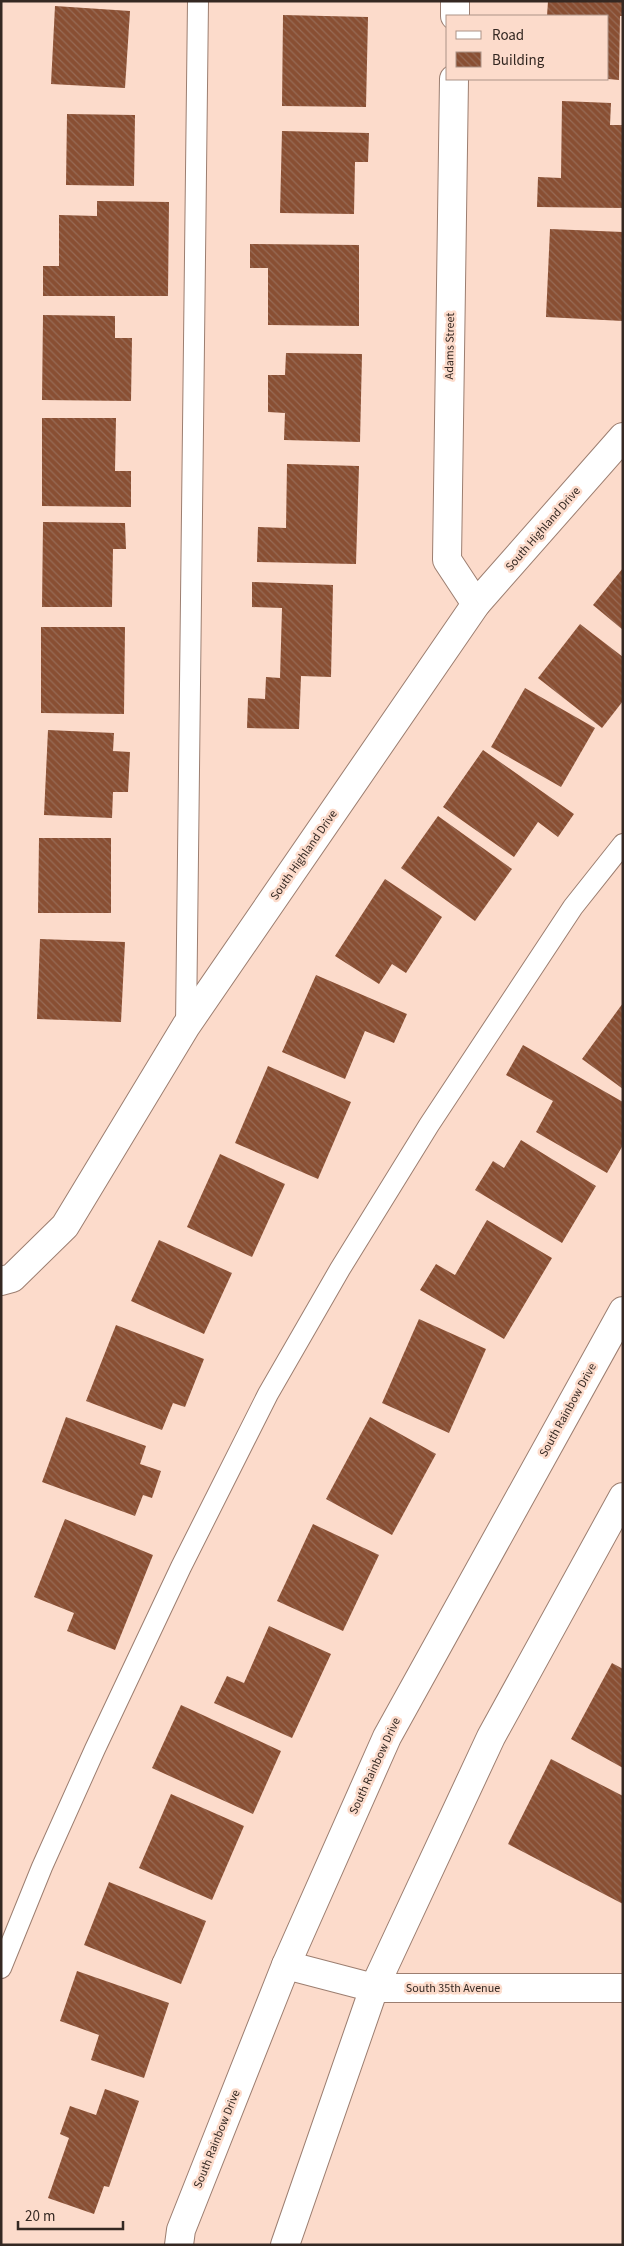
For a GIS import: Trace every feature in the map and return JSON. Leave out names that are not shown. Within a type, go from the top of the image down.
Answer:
[{"type":"street","points":[[455,1],[455,15]]},
{"type":"street","name":"Adams Street","points":[[454,80],[447,560],[476,604]]},
{"type":"street","name":"South Highland Drive","points":[[1,1281],[12,1278],[65,1226],[186,1026],[476,604],[623,438]]},
{"type":"street","name":"South Rainbow Drive","points":[[179,2245],[181,2230],[286,1965],[387,1737],[623,1311]]},
{"type":"street","points":[[285,2245],[374,1988],[492,1737],[623,1496]]},
{"type":"street","name":"South 35th Avenue","points":[[286,1965],[374,1988],[623,1988]]},
{"type":"lane","points":[[186,1026],[198,1]]},
{"type":"lane","points":[[1,1968],[42,1867],[99,1741],[181,1567],[268,1394],[340,1269],[429,1125],[573,907],[623,844]]},
{"type":"building","points":[[548,1],[623,1],[623,16],[620,16],[619,80],[609,79],[609,15],[547,15]]},
{"type":"building","points":[[55,6],[130,11],[125,88],[51,84]]},
{"type":"building","points":[[283,15],[368,17],[366,107],[282,106]]},
{"type":"building","points":[[562,101],[611,103],[610,125],[623,125],[623,208],[537,207],[538,177],[561,178]]},
{"type":"building","points":[[67,114],[135,115],[134,186],[66,185]]},
{"type":"building","points":[[282,131],[369,133],[368,162],[355,162],[354,214],[280,213]]},
{"type":"building","points":[[97,201],[169,202],[168,296],[43,296],[43,266],[59,266],[59,215],[97,216]]},
{"type":"building","points":[[550,229],[623,232],[623,321],[546,317]]},
{"type":"building","points":[[250,244],[359,245],[359,326],[268,325],[268,268],[250,268]]},
{"type":"building","points":[[43,315],[115,316],[115,338],[132,338],[131,401],[42,400]]},
{"type":"building","points":[[286,353],[362,354],[360,442],[284,440],[285,413],[268,412],[268,375],[285,375]]},
{"type":"building","points":[[42,418],[116,418],[115,471],[131,471],[131,507],[42,506]]},
{"type":"building","points":[[287,464],[359,466],[356,564],[257,562],[258,527],[286,528]]},
{"type":"building","points":[[43,522],[125,523],[126,549],[113,549],[112,607],[42,607]]},
{"type":"building","points":[[623,568],[623,630],[593,605]]},
{"type":"building","points":[[252,582],[333,585],[331,677],[301,676],[299,729],[247,728],[248,698],[265,699],[266,677],[280,678],[282,608],[252,607]]},
{"type":"building","points":[[580,624],[623,657],[623,701],[602,728],[538,678]]},
{"type":"building","points":[[41,627],[125,627],[124,714],[41,713]]},
{"type":"building","points":[[525,688],[595,728],[561,787],[491,747]]},
{"type":"building","points":[[48,730],[114,733],[113,751],[130,752],[128,792],[113,792],[112,818],[44,815]]},
{"type":"building","points":[[483,750],[574,814],[558,837],[538,822],[514,857],[443,807]]},
{"type":"building","points":[[438,816],[512,869],[475,921],[401,868]]},
{"type":"building","points":[[39,838],[111,838],[111,913],[38,913]]},
{"type":"building","points":[[385,879],[442,917],[406,973],[392,964],[379,984],[335,956]]},
{"type":"building","points":[[40,939],[125,942],[121,1022],[37,1019]]},
{"type":"building","points":[[316,975],[407,1014],[394,1043],[365,1031],[345,1079],[282,1052]]},
{"type":"building","points":[[623,1003],[623,1089],[582,1059]]},
{"type":"building","points":[[523,1045],[623,1102],[623,1145],[607,1173],[536,1132],[553,1101],[506,1075]]},
{"type":"building","points":[[268,1066],[351,1102],[318,1179],[235,1143]]},
{"type":"building","points":[[521,1140],[596,1186],[562,1243],[475,1190],[493,1161],[504,1168]]},
{"type":"building","points":[[220,1154],[285,1184],[252,1257],[187,1227]]},
{"type":"building","points":[[487,1220],[552,1258],[504,1339],[420,1290],[436,1264],[455,1275]]},
{"type":"building","points":[[159,1240],[232,1273],[204,1334],[131,1301]]},
{"type":"building","points":[[419,1319],[486,1349],[449,1433],[382,1403]]},
{"type":"building","points":[[116,1325],[204,1359],[185,1407],[173,1403],[162,1430],[86,1401]]},
{"type":"building","points":[[66,1417],[146,1446],[140,1464],[161,1471],[152,1498],[143,1495],[135,1516],[42,1482]]},
{"type":"building","points":[[370,1417],[436,1454],[392,1535],[326,1499]]},
{"type":"building","points":[[65,1519],[153,1555],[115,1650],[67,1631],[74,1613],[34,1597]]},
{"type":"building","points":[[313,1524],[379,1555],[343,1631],[277,1601]]},
{"type":"building","points":[[269,1626],[331,1654],[292,1738],[214,1703],[227,1676],[244,1683]]},
{"type":"building","points":[[612,1663],[623,1669],[623,1768],[571,1739]]},
{"type":"building","points":[[181,1705],[281,1751],[253,1814],[152,1768]]},
{"type":"building","points":[[551,1759],[623,1796],[623,1904],[508,1844]]},
{"type":"building","points":[[171,1794],[244,1826],[212,1900],[139,1868]]},
{"type":"building","points":[[109,1882],[206,1921],[181,1984],[84,1945]]},
{"type":"building","points":[[77,1971],[169,2003],[144,2078],[91,2060],[99,2035],[60,2021]]},
{"type":"building","points":[[105,2089],[139,2101],[109,2187],[104,2186],[94,2214],[48,2198],[69,2138],[60,2134],[70,2106],[96,2115]]}]
